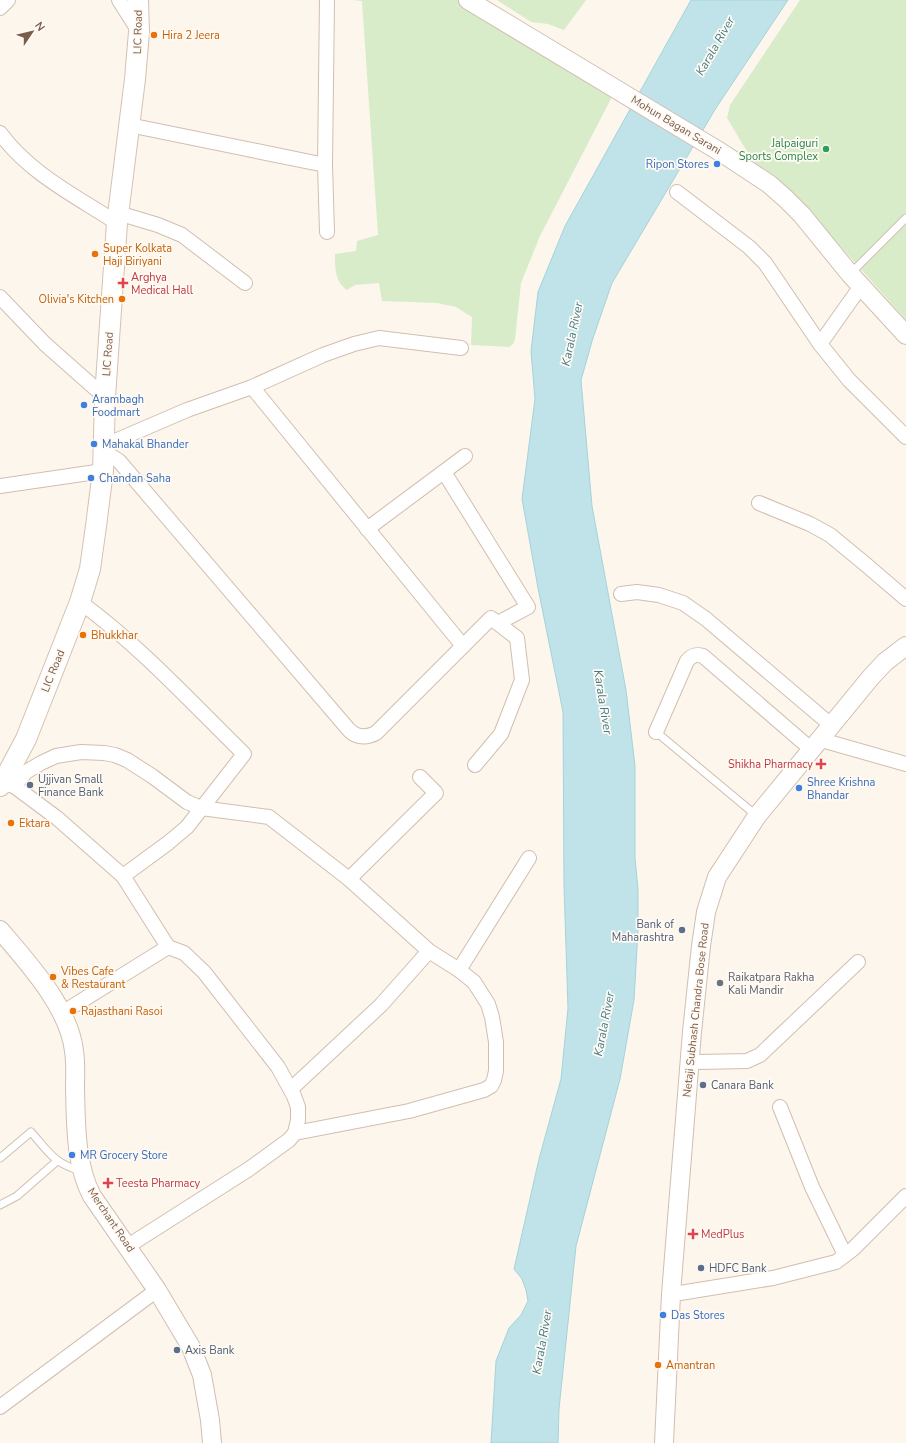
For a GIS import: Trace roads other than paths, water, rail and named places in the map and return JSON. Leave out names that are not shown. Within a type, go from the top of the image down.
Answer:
[{"type":"main road","name":"LIC Road","points":[[5,785],[26,739],[80,602],[90,569],[103,471],[105,397],[118,218],[135,79],[139,32],[138,0]]},
{"type":"street","points":[[0,8],[8,0]]},
{"type":"street","points":[[119,0],[139,32]]},
{"type":"street","points":[[327,0],[327,232]]},
{"type":"street","name":"Mohun Bagan Sarani","points":[[468,0],[622,92],[741,165],[769,184],[805,219],[856,280],[906,335]]},
{"type":"street","points":[[129,125],[326,165]]},
{"type":"street","points":[[0,133],[10,146],[49,181],[118,218],[170,230],[182,235],[245,283]]},
{"type":"street","points":[[677,192],[749,247],[765,263],[820,344],[849,380],[906,437]]},
{"type":"street","points":[[820,344],[856,280]]},
{"type":"street","points":[[0,297],[45,344],[105,397]]},
{"type":"street","points":[[461,348],[379,338],[354,344],[323,355],[252,387],[187,410],[115,441],[103,450],[119,461],[352,734],[360,737],[366,737],[376,733],[491,618],[517,638],[522,680],[501,734],[475,764]]},
{"type":"street","points":[[252,387],[462,646]]},
{"type":"street","points":[[367,529],[465,456]]},
{"type":"street","points":[[0,486],[103,471]]},
{"type":"street","points":[[444,472],[528,607],[498,623]]},
{"type":"street","points":[[758,503],[810,524],[830,535],[864,562],[906,599]]},
{"type":"street","points":[[621,594],[637,592],[659,595],[683,603],[706,619],[823,739]]},
{"type":"street","points":[[80,602],[100,616],[152,663],[244,754],[187,826],[168,843],[123,876]]},
{"type":"street","name":"Netaji Subhash Chandra Bose Road","points":[[664,1443],[694,1063],[701,946],[706,912],[717,877],[760,818],[885,662],[906,646]]},
{"type":"street","name":"Netaji Subhash Chandra Bose Road","points":[[823,739],[888,665],[906,651]]},
{"type":"street","points":[[654,730],[687,661],[693,655],[698,654],[823,739],[906,764]]},
{"type":"street","points":[[128,1246],[249,1169],[289,1140],[294,1133],[298,1120],[298,1107],[291,1089],[278,1067],[204,972],[184,953],[168,947],[123,876],[57,818],[5,785],[41,763],[56,756],[81,752],[104,753],[115,755],[127,760],[152,776],[187,802],[200,808],[269,817],[349,879],[429,951],[459,970],[474,982],[488,1004],[492,1017],[496,1042],[496,1071],[494,1080],[490,1086],[484,1090],[409,1111],[294,1133]]},
{"type":"street","points":[[349,879],[436,793],[420,777]]},
{"type":"street","points":[[459,970],[529,858]]},
{"type":"street","name":"Merchant Road","points":[[0,930],[44,986],[62,1013],[71,1036],[74,1051],[76,1122],[80,1160],[88,1187],[92,1196],[157,1290],[191,1347],[202,1375],[212,1443]]},
{"type":"street","points":[[62,1013],[168,947]]},
{"type":"street","points":[[291,1089],[381,1005],[429,951]]},
{"type":"street","points":[[694,1063],[747,1060],[760,1055],[858,962]]},
{"type":"street","points":[[780,1107],[810,1180],[845,1255]]},
{"type":"street","points":[[676,1294],[773,1278],[836,1262],[853,1249],[906,1196]]},
{"type":"street","points":[[0,1407],[157,1290]]},
{"type":"street","name":"Netaji Subhash Chandra Bose Road","points":[[672,1443],[676,1294]]},
{"type":"lane","points":[[856,280],[906,218]]},
{"type":"lane","points":[[654,730],[760,818]]},
{"type":"lane","points":[[0,1158],[31,1132],[57,1161],[66,1167],[84,1172]]},
{"type":"lane","points":[[0,1205],[17,1196],[57,1161]]},
{"type":"water","name":"Karala River","points":[[691,0],[788,0],[716,108],[612,283],[593,338],[581,380],[592,506],[626,690],[635,766],[635,858],[638,890],[638,930],[634,1000],[620,1079],[576,1246],[559,1409],[558,1443],[491,1443],[496,1361],[509,1328],[521,1315],[528,1301],[522,1279],[514,1269],[539,1159],[561,1079],[568,1008],[564,885],[563,712],[522,499],[535,399],[531,351],[538,292],[565,226]]},
{"type":"place","name":"Hira 2 Jeera","points":[[154,35]]},
{"type":"place","name":"Jalpaiguri Sports Complex","points":[[826,149]]},
{"type":"place","name":"Ripon Stores","points":[[717,164]]},
{"type":"place","name":"Super Kolkata Haji Biriyani","points":[[95,254]]},
{"type":"place","name":"Arghya Medical Hall","points":[[123,283]]},
{"type":"place","name":"Olivia's Kitchen","points":[[122,299]]},
{"type":"place","name":"Arambagh Foodmart","points":[[84,405]]},
{"type":"place","name":"Mahakal Bhander","points":[[94,444]]},
{"type":"place","name":"Chandan Saha","points":[[91,478]]},
{"type":"place","name":"Bhukkhar","points":[[83,635]]},
{"type":"place","name":"Shikha Pharmacy","points":[[821,764]]},
{"type":"place","name":"Ujjivan Small Finance Bank","points":[[30,785]]},
{"type":"place","name":"Shree Krishna Bhandar","points":[[799,788]]},
{"type":"place","name":"Ektara","points":[[11,823]]},
{"type":"place","name":"Bank of Maharashtra","points":[[682,930]]},
{"type":"place","name":"Vibes Cafe & Restaurant","points":[[53,977]]},
{"type":"place","name":"Raikatpara Rakha Kali Mandir","points":[[720,983]]},
{"type":"place","name":"Rajasthani Rasoi","points":[[73,1011]]},
{"type":"place","name":"Canara Bank","points":[[703,1085]]},
{"type":"place","name":"MR Grocery Store","points":[[72,1155]]},
{"type":"place","name":"Teesta Pharmacy","points":[[108,1183]]},
{"type":"place","name":"MedPlus","points":[[693,1234]]},
{"type":"place","name":"HDFC Bank","points":[[701,1268]]},
{"type":"place","name":"Das Stores","points":[[663,1315]]},
{"type":"place","name":"Axis Bank","points":[[177,1350]]},
{"type":"place","name":"Amantran","points":[[658,1365]]}]
